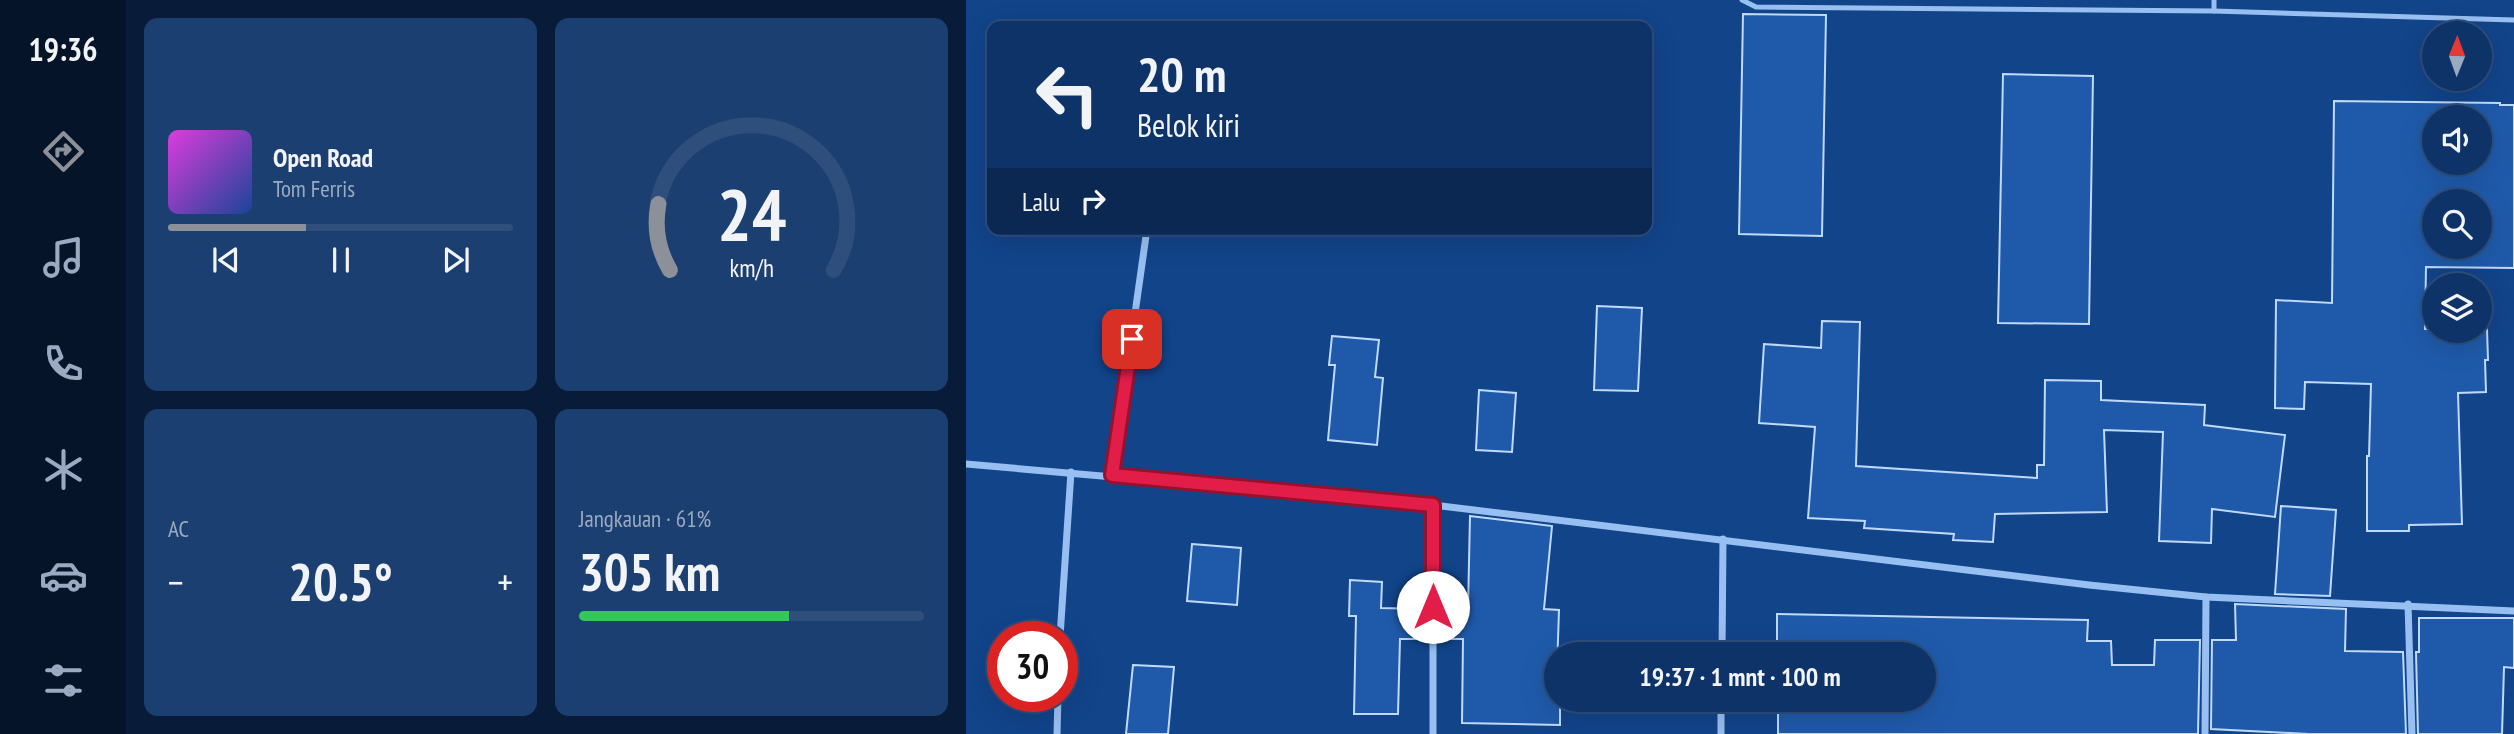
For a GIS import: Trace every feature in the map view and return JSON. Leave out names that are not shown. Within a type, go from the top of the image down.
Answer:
[{"type":"street","points":[[1112,475],[1146,235]]},
{"type":"street","points":[[966,464],[1433,505],[2206,597],[2408,604],[2514,611]]},
{"type":"street","points":[[1061,621],[1071,472]]},
{"type":"street","points":[[1433,505],[1433,734]]},
{"type":"street","points":[[1722,642],[1723,539]]},
{"type":"street","points":[[2205,734],[2206,597]]},
{"type":"street","points":[[2408,604],[2412,734]]},
{"type":"street","points":[[1057,734],[1058,712]]},
{"type":"street","points":[[1721,712],[1721,734]]},
{"type":"lane","points":[[1742,0],[1756,7],[2214,11],[2514,20]]},
{"type":"lane","points":[[2214,0],[2214,11]]},
{"type":"building","points":[[1743,14],[1826,15],[1822,236],[1739,234]]},
{"type":"building","points":[[2003,74],[2093,76],[2089,324],[1998,323]]},
{"type":"building","points":[[2334,101],[2514,105],[2514,268],[2426,267],[2426,273],[2422,273],[2422,343],[2487,343],[2486,392],[2458,393],[2462,524],[2409,525],[2409,531],[2367,531],[2371,384],[2305,382],[2304,409],[2275,408],[2276,300],[2332,303]]},
{"type":"building","points":[[1597,306],[1642,308],[1638,391],[1594,390]]},
{"type":"building","points":[[1822,321],[1860,322],[1856,466],[2037,478],[2037,465],[2044,465],[2045,380],[2101,381],[2101,400],[2205,405],[2204,425],[2285,435],[2275,517],[2212,509],[2211,543],[2159,541],[2163,432],[2104,430],[2107,512],[1995,514],[1993,542],[1953,540],[1954,534],[1864,528],[1865,521],[1808,518],[1815,427],[1759,423],[1764,344],[1821,348]]},
{"type":"building","points":[[1332,336],[1379,340],[1375,377],[1383,378],[1377,445],[1328,440],[1335,365],[1329,365]]},
{"type":"building","points":[[1479,390],[1516,393],[1512,452],[1476,450]]},
{"type":"building","points":[[2281,506],[2336,510],[2330,596],[2275,594]]},
{"type":"building","points":[[1470,516],[1552,526],[1544,609],[1559,610],[1558,642],[1544,642],[1544,712],[1560,712],[1560,725],[1462,723],[1463,639],[1439,639],[1439,609],[1468,609]]},
{"type":"building","points":[[1192,544],[1241,548],[1237,605],[1187,601]]},
{"type":"building","points":[[1350,580],[1382,582],[1381,608],[1427,609],[1427,639],[1400,639],[1398,714],[1354,714],[1356,616],[1349,616]]},
{"type":"building","points":[[2235,604],[2346,609],[2345,651],[2403,652],[2406,734],[2309,734],[2211,729],[2212,640],[2236,640]]},
{"type":"building","points":[[1777,614],[2088,620],[2087,641],[2111,641],[2112,665],[2154,665],[2155,640],[2200,640],[2198,734],[1778,734],[1778,712],[1936,712],[1936,642],[1777,642]]},
{"type":"building","points":[[2419,618],[2514,618],[2514,668],[2504,667],[2502,734],[2418,734],[2416,652],[2419,652]]},
{"type":"building","points":[[1133,665],[1174,667],[1168,734],[1126,734]]},
{"type":"route","points":[[1132,339],[1112,475],[1433,505],[1433,607]]}]
